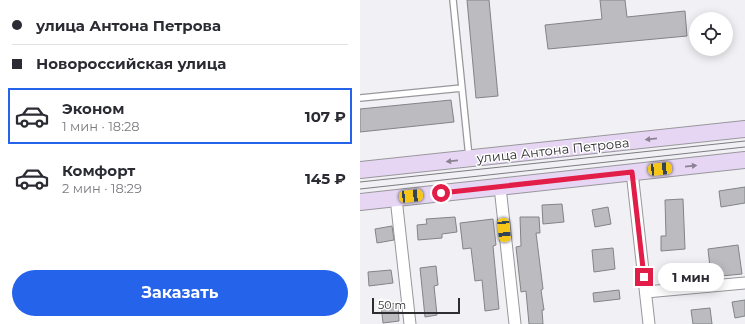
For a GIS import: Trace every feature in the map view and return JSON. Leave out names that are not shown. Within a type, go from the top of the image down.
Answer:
[{"type":"main road","name":"улица Антона Петрова","points":[[360,170],[745,129]]},
{"type":"main road","points":[[360,202],[745,160]]},
{"type":"street","points":[[632,172],[649,324]]},
{"type":"street","points":[[500,187],[514,324]]},
{"type":"street","points":[[396,198],[410,324]]},
{"type":"street","points":[[646,292],[745,283]]},
{"type":"lane","points":[[453,0],[470,159]]},
{"type":"lane","points":[[360,98],[462,88]]},
{"type":"building","points":[[467,0],[489,0],[498,96],[476,98]]},
{"type":"building","points":[[600,0],[625,0],[627,17],[685,11],[687,36],[548,49],[545,25],[602,19]]},
{"type":"building","points":[[451,100],[454,122],[360,132],[360,109]]},
{"type":"building","points":[[745,187],[745,203],[721,207],[719,191]]},
{"type":"building","points":[[683,199],[685,249],[661,251],[661,236],[666,236],[665,200]]},
{"type":"building","points":[[562,204],[564,222],[543,224],[542,205]]},
{"type":"building","points":[[608,207],[611,224],[595,227],[592,210]]},
{"type":"building","points":[[455,217],[457,232],[442,234],[442,238],[418,240],[417,225],[427,224],[426,219]]},
{"type":"building","points":[[520,217],[539,217],[540,233],[536,233],[543,289],[541,290],[544,310],[542,310],[543,324],[529,324],[526,291],[521,292],[516,247],[521,246]]},
{"type":"building","points":[[493,219],[496,245],[493,246],[499,309],[485,311],[482,280],[475,281],[471,248],[463,249],[460,223]]},
{"type":"building","points":[[392,226],[394,240],[377,243],[375,229]]},
{"type":"building","points":[[738,245],[742,274],[711,277],[708,249]]},
{"type":"building","points":[[613,248],[615,269],[594,272],[592,250]]},
{"type":"building","points":[[436,266],[438,285],[434,286],[437,315],[425,317],[420,268]]},
{"type":"building","points":[[391,270],[393,283],[369,286],[368,272]]},
{"type":"building","points":[[619,290],[620,299],[594,302],[593,293]]},
{"type":"building","points":[[745,300],[745,316],[735,318],[732,302]]},
{"type":"building","points":[[398,303],[399,321],[383,323],[381,305]]},
{"type":"building","points":[[710,308],[712,324],[693,324],[691,310]]},
{"type":"tram line","points":[[360,182],[745,141]]},
{"type":"tram line","points":[[360,189],[745,147]]},
{"type":"route","points":[[441,193],[632,172],[644,277]]}]
